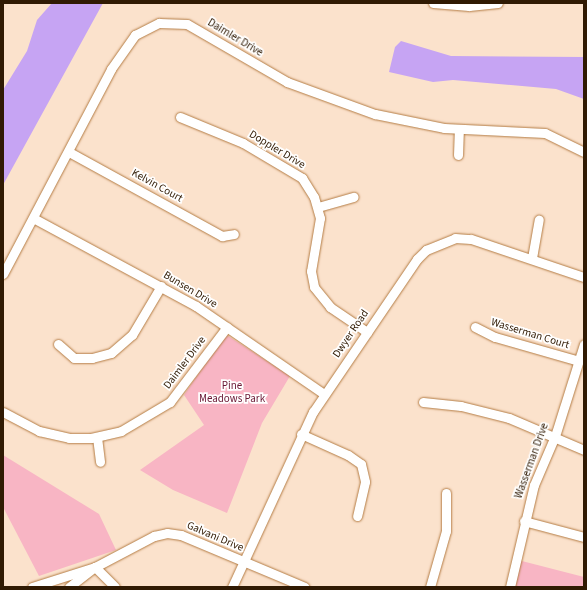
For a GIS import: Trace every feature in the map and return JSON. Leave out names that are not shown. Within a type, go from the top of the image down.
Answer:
[{"type":"street","points":[[433,3],[469,6],[498,3]]},
{"type":"street","name":"Daimler Drive","points":[[3,274],[35,219],[69,152],[127,46],[142,30],[168,22],[187,24],[262,69],[339,103],[397,120],[459,129],[545,133],[584,152]]},
{"type":"street","name":"Doppler Drive","points":[[180,117],[219,132],[280,164],[302,178],[318,207],[320,236],[311,271],[314,287],[330,308],[368,332]]},
{"type":"street","points":[[458,155],[459,129]]},
{"type":"street","name":"Kelvin Court","points":[[69,152],[222,236],[234,234]]},
{"type":"street","points":[[318,207],[354,197]]},
{"type":"street","name":"Bunsen Drive","points":[[35,219],[161,286],[227,327],[324,394]]},
{"type":"street","points":[[532,258],[539,220]]},
{"type":"street","name":"Dwyer Road","points":[[232,587],[301,434],[324,394],[417,259],[440,242],[455,238],[476,240],[584,277]]},
{"type":"street","points":[[58,344],[74,358],[92,358],[111,353],[132,335],[161,286]]},
{"type":"street","name":"Daimler Drive","points":[[3,412],[53,435],[97,437],[132,426],[170,402],[227,327]]},
{"type":"street","name":"Wasserman Court","points":[[475,327],[495,338],[579,361]]},
{"type":"street","name":"Wasserman Drive","points":[[510,587],[524,521],[534,485],[555,436],[584,344]]},
{"type":"street","points":[[424,402],[485,411],[555,436],[584,450]]},
{"type":"street","points":[[301,434],[348,455],[360,464],[365,482],[357,516]]},
{"type":"street","points":[[97,437],[100,462]]},
{"type":"street","points":[[430,587],[446,531],[446,493]]},
{"type":"street","points":[[524,521],[584,537]]},
{"type":"street","name":"Galvani Drive","points":[[69,587],[95,567],[154,536],[167,533],[181,535],[242,562],[305,587]]},
{"type":"street","points":[[95,567],[115,587]]},
{"type":"street","name":"Galvani Drive","points":[[32,587],[95,567]]},
{"type":"green space","name":"Pine Meadows Park","points":[[225,334],[290,376],[262,423],[227,513],[173,490],[140,470],[204,425],[184,395]]},
{"type":"green space","points":[[3,455],[99,514],[116,550],[39,576],[3,507]]},
{"type":"green space","points":[[518,560],[584,577],[584,587],[513,587]]},
{"type":"shaded area","points":[[52,3],[103,3],[3,185],[3,90],[27,51],[37,20]]},
{"type":"shaded area","points":[[401,41],[451,56],[584,57],[584,99],[556,89],[453,80],[433,82],[389,72],[395,47]]}]
